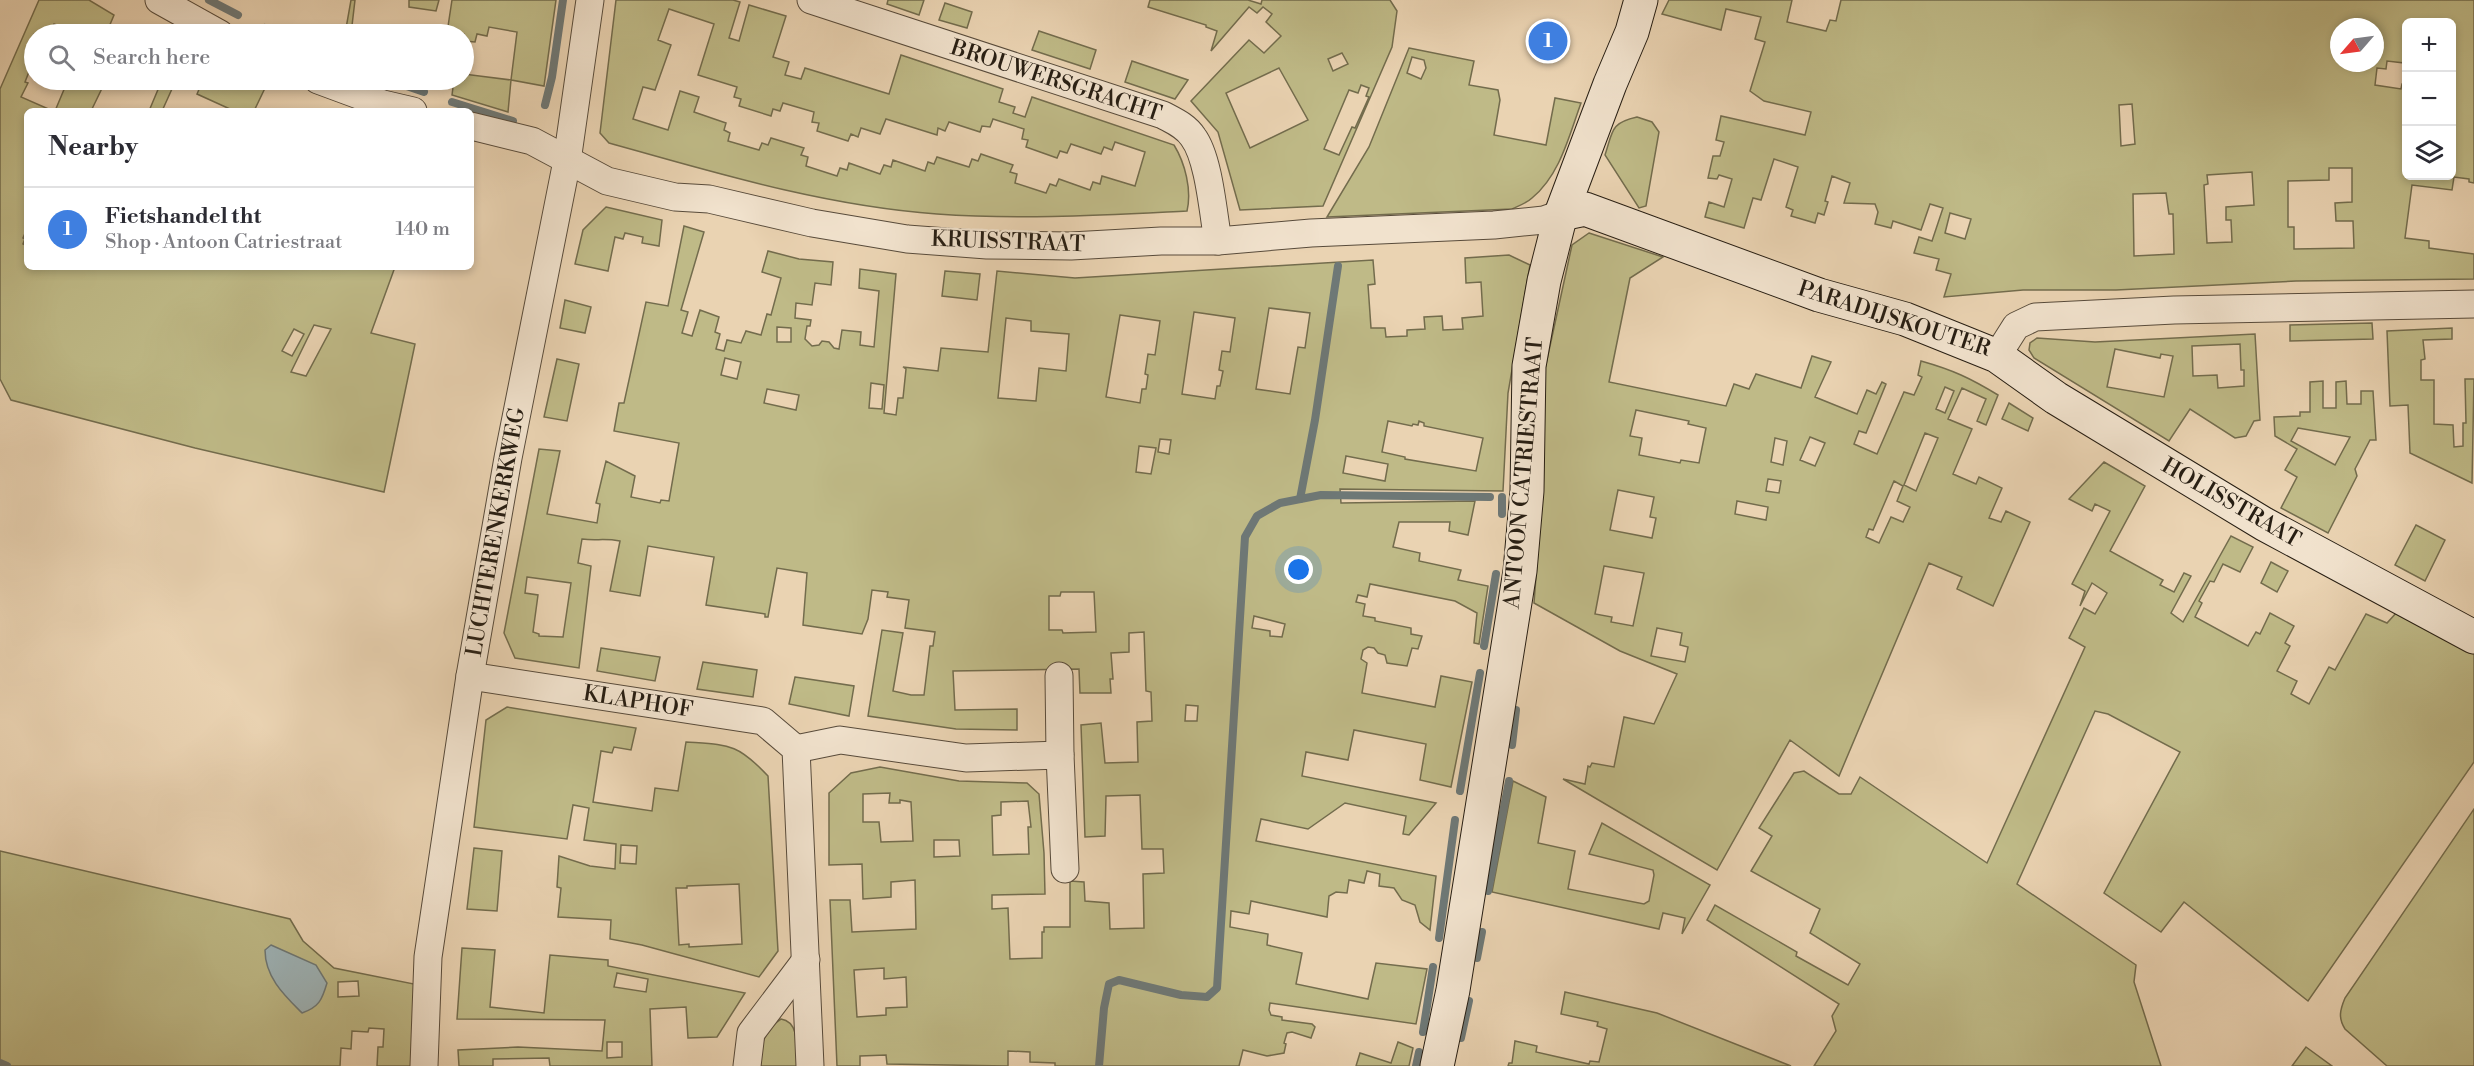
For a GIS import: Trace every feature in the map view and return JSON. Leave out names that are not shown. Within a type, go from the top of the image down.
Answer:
[{"type":"main road","name":"ANTOON CATRIESTRAAT","points":[[1437,1066],[1453,990],[1520,571],[1527,491],[1529,366],[1544,281],[1562,214],[1610,84],[1632,32],[1641,0]]},
{"type":"main road","name":"PARADIJSKOUTER","points":[[1562,214],[1585,209],[1819,295],[1905,319],[1997,356]]},
{"type":"main road","name":"HOLISSTRAAT","points":[[1997,356],[2056,398],[2264,524],[2474,637]]},
{"type":"street","points":[[159,0],[202,24]]},
{"type":"street","name":"LUCHTERENKERKWEG","points":[[424,1066],[429,957],[470,676],[508,458],[567,161],[590,0]]},
{"type":"street","name":"BROUWERSGRACHT","points":[[811,0],[1163,115],[1180,124],[1192,134],[1198,144],[1204,164],[1218,241]]},
{"type":"street","points":[[345,90],[400,108]]},
{"type":"street","name":"KRUISSTRAAT","points":[[474,127],[532,141],[608,181],[675,197],[709,199],[812,223],[907,239],[987,245],[1071,246],[1161,241],[1218,241],[1311,233],[1494,225],[1544,220],[1562,214]]},
{"type":"street","name":"PARADIJSKOUTER","points":[[1997,356],[2016,326],[2035,317],[2174,310],[2474,304]]},
{"type":"street","name":"KLAPHOF","points":[[470,676],[763,721],[796,749]]},
{"type":"street","points":[[1059,676],[1065,869]]},
{"type":"street","points":[[810,1066],[796,749],[840,740],[966,758],[1060,755]]},
{"type":"street","points":[[747,1066],[751,1033],[806,960]]},
{"type":"shaded area","points":[[39,0],[89,0],[114,15],[110,24],[28,24]]},
{"type":"shaded area","points":[[351,0],[355,0],[352,24],[347,24]]},
{"type":"shaded area","points":[[409,0],[439,0],[436,11],[409,7]]},
{"type":"shaded area","points":[[452,0],[556,0],[544,86],[511,80],[517,32],[489,27],[487,36],[477,34],[474,42],[474,24],[448,24]]},
{"type":"shaded area","points":[[616,0],[733,0],[740,2],[729,38],[739,41],[749,5],[786,16],[773,57],[789,62],[785,75],[801,79],[805,68],[889,94],[901,55],[1003,89],[999,102],[1015,107],[1013,113],[1025,117],[1032,97],[1174,145],[1186,177],[1189,194],[1187,211],[999,217],[895,210],[812,196],[730,177],[609,143],[600,133]],"holes":[[[669,9],[714,24],[698,75],[737,87],[734,97],[741,99],[739,106],[771,116],[773,109],[780,111],[783,103],[814,112],[812,122],[819,123],[817,131],[848,141],[851,134],[858,137],[861,128],[880,134],[886,119],[937,135],[938,128],[945,131],[949,122],[980,132],[982,126],[990,127],[993,119],[1024,129],[1022,139],[1028,140],[1026,147],[1057,158],[1060,151],[1067,153],[1071,144],[1101,154],[1104,147],[1112,150],[1115,142],[1145,152],[1135,186],[1102,176],[1100,184],[1093,182],[1090,190],[1059,179],[1056,186],[1050,184],[1046,193],[1015,183],[1017,174],[1010,172],[1013,165],[981,154],[978,161],[972,159],[969,167],[937,157],[934,164],[928,162],[925,171],[893,160],[891,167],[884,165],[880,174],[849,163],[847,170],[840,168],[837,176],[806,166],[808,157],[801,155],[804,148],[771,138],[768,145],[762,143],[759,150],[728,141],[730,133],[724,130],[726,123],[694,112],[699,97],[680,91],[668,130],[633,119],[643,87],[655,90],[671,45],[658,40]]]},
{"type":"shaded area","points":[[888,0],[924,0],[919,15],[887,4]]},
{"type":"shaded area","points":[[1150,0],[1248,0],[1261,4],[1262,0],[1390,0],[1397,11],[1392,47],[1323,206],[1240,210],[1218,132],[1191,101],[1249,40],[1264,53],[1281,36],[1266,22],[1272,14],[1263,7],[1257,13],[1249,7],[1211,51],[1217,31],[1206,25],[1148,7]],"holes":[[[1342,53],[1348,64],[1333,71],[1328,59]],[[1279,68],[1308,120],[1250,148],[1226,93]],[[1361,85],[1369,88],[1366,96],[1369,97],[1355,128],[1352,127],[1339,155],[1324,149],[1349,90],[1358,93]]]},
{"type":"shaded area","points":[[1669,0],[1792,0],[1787,22],[1826,31],[1830,20],[1836,21],[1841,0],[2474,0],[2474,183],[2469,182],[2469,179],[2456,177],[2456,18],[2402,18],[2402,63],[2387,61],[2386,69],[2384,69],[2384,18],[2330,18],[2330,72],[2377,72],[2375,85],[2401,89],[2402,84],[2402,180],[2454,180],[2452,190],[2412,185],[2405,238],[2429,241],[2429,248],[2474,254],[2474,279],[2296,281],[2116,290],[2023,290],[1944,297],[1951,274],[1936,270],[1939,259],[1914,253],[1919,237],[1932,241],[1943,208],[1930,204],[1921,230],[1893,221],[1891,228],[1875,224],[1878,212],[1875,204],[1844,203],[1850,183],[1832,176],[1825,201],[1828,202],[1824,215],[1818,213],[1815,223],[1791,216],[1793,210],[1786,207],[1798,167],[1774,159],[1761,200],[1753,198],[1744,228],[1705,217],[1709,202],[1724,207],[1732,179],[1719,175],[1717,179],[1708,178],[1713,156],[1720,156],[1724,142],[1716,140],[1721,116],[1805,135],[1811,112],[1764,101],[1750,91],[1765,42],[1755,39],[1761,17],[1726,9],[1721,30],[1662,14]],"holes":[[[2132,104],[2135,144],[2121,146],[2119,105]],[[2329,168],[2352,168],[2352,202],[2335,203],[2336,221],[2353,221],[2354,248],[2294,249],[2294,227],[2288,227],[2288,181],[2329,180]],[[2252,172],[2254,205],[2226,207],[2226,220],[2231,220],[2232,242],[2207,243],[2204,185],[2208,184],[2207,175]],[[2166,193],[2169,214],[2173,214],[2174,254],[2134,256],[2133,194]],[[1950,213],[1971,219],[1965,239],[1945,233]]]},
{"type":"shaded area","points":[[945,3],[972,12],[967,28],[939,20]]},
{"type":"shaded area","points":[[1039,31],[1096,50],[1090,69],[1032,50]]},
{"type":"shaded area","points":[[24,34],[24,90],[21,97],[46,108],[24,108],[24,270],[394,270],[371,333],[415,344],[384,492],[195,448],[11,400],[0,379],[0,89]],"holes":[[[314,325],[331,329],[306,376],[291,372]],[[294,329],[304,334],[292,356],[282,351]]]},
{"type":"shaded area","points":[[1409,48],[1474,61],[1469,85],[1498,90],[1500,100],[1494,135],[1546,145],[1555,98],[1581,103],[1568,141],[1550,178],[1530,200],[1512,209],[1327,217],[1369,147]],"holes":[[[1412,57],[1424,60],[1426,68],[1421,79],[1407,73]]]},
{"type":"shaded area","points":[[1132,61],[1188,80],[1175,99],[1125,82]]},
{"type":"shaded area","points":[[474,75],[511,80],[508,112],[452,95],[453,90],[474,90]]},
{"type":"shaded area","points":[[64,90],[101,90],[92,108],[56,108]]},
{"type":"shaded area","points":[[158,90],[171,90],[163,108],[150,108]]},
{"type":"shaded area","points":[[199,90],[264,90],[255,108],[228,108],[197,94]]},
{"type":"shaded area","points":[[1637,117],[1652,122],[1659,132],[1646,206],[1639,208],[1605,155],[1617,125]]},
{"type":"shaded area","points":[[606,207],[662,220],[659,246],[642,243],[643,237],[625,233],[623,239],[615,237],[608,271],[575,264],[583,230]]},
{"type":"shaded area","points":[[684,226],[704,232],[681,310],[688,312],[682,333],[692,336],[700,310],[719,317],[715,332],[720,334],[716,349],[724,351],[727,340],[741,343],[746,331],[761,335],[767,314],[771,315],[781,278],[762,272],[768,251],[799,259],[833,262],[831,285],[815,283],[812,305],[796,303],[795,318],[811,320],[810,326],[807,326],[805,339],[812,346],[819,345],[822,341],[829,342],[834,348],[839,349],[842,330],[861,332],[860,345],[874,347],[879,291],[859,288],[860,269],[896,274],[884,413],[896,415],[898,398],[903,398],[906,369],[903,367],[938,371],[941,348],[988,352],[997,271],[1075,278],[1373,260],[1375,284],[1368,285],[1371,328],[1385,328],[1386,337],[1407,336],[1407,330],[1425,329],[1424,317],[1442,316],[1443,330],[1463,329],[1462,318],[1483,316],[1481,282],[1466,283],[1465,258],[1509,255],[1530,265],[1508,393],[1503,491],[1340,489],[1341,503],[1475,501],[1468,535],[1449,531],[1450,522],[1399,522],[1393,547],[1420,553],[1419,561],[1461,570],[1458,580],[1488,586],[1479,644],[1474,643],[1477,613],[1455,601],[1370,584],[1367,597],[1358,595],[1356,602],[1365,604],[1363,616],[1375,618],[1375,621],[1411,628],[1411,634],[1422,636],[1418,649],[1412,648],[1407,666],[1387,663],[1385,655],[1378,653],[1374,648],[1368,647],[1363,650],[1361,659],[1367,663],[1362,693],[1435,707],[1441,676],[1472,682],[1451,787],[1420,780],[1426,744],[1354,730],[1348,760],[1306,752],[1302,776],[1436,803],[1409,835],[1403,834],[1406,816],[1345,803],[1308,829],[1261,819],[1256,841],[1436,876],[1430,930],[1420,922],[1415,905],[1402,900],[1394,888],[1379,886],[1380,874],[1367,871],[1364,883],[1349,880],[1347,893],[1336,892],[1329,896],[1327,917],[1251,901],[1249,914],[1231,911],[1230,927],[1268,934],[1267,945],[1302,953],[1296,984],[1368,999],[1376,963],[1427,969],[1416,1024],[1270,1003],[1271,1015],[1282,1017],[1282,1020],[1312,1024],[1315,1027],[1311,1038],[1292,1032],[1287,1033],[1284,1053],[1267,1056],[1243,1050],[1239,1066],[1055,1066],[1055,1063],[1030,1062],[1030,1052],[1008,1051],[1008,1066],[887,1064],[886,1055],[860,1056],[860,1066],[837,1066],[830,900],[850,900],[852,932],[916,929],[915,880],[891,882],[891,897],[863,899],[862,864],[829,865],[829,793],[851,773],[880,767],[959,781],[1027,783],[1039,794],[1045,894],[992,895],[992,909],[1008,908],[1010,959],[1042,958],[1044,927],[1070,927],[1070,881],[1084,882],[1085,901],[1109,903],[1110,929],[1144,928],[1143,874],[1164,873],[1163,849],[1142,849],[1140,795],[1106,796],[1105,836],[1085,837],[1081,725],[1101,723],[1105,763],[1138,762],[1137,722],[1152,721],[1151,692],[1146,691],[1144,632],[1129,633],[1129,652],[1111,653],[1113,679],[1110,679],[1111,693],[1080,693],[1079,669],[953,671],[955,710],[1017,709],[1017,730],[956,729],[868,716],[882,630],[903,633],[893,691],[924,695],[930,646],[933,646],[935,632],[905,628],[909,600],[887,597],[888,592],[872,590],[868,619],[862,634],[803,625],[807,573],[777,568],[768,617],[765,617],[765,614],[706,605],[714,557],[648,546],[640,596],[610,591],[620,541],[582,539],[578,563],[591,566],[579,668],[515,658],[504,633],[539,449],[560,451],[547,514],[597,523],[600,504],[596,503],[606,461],[635,476],[631,497],[660,503],[661,500],[669,501],[679,443],[614,431],[619,403],[624,403],[646,302],[668,306]],"holes":[[[1269,308],[1310,313],[1305,348],[1298,347],[1290,394],[1256,389]],[[1194,312],[1235,318],[1230,352],[1222,351],[1219,370],[1223,371],[1220,386],[1217,386],[1215,399],[1182,394]],[[1120,315],[1160,321],[1155,355],[1148,354],[1145,374],[1148,375],[1146,389],[1142,389],[1140,403],[1106,397]],[[1006,318],[1031,321],[1031,331],[1069,334],[1066,371],[1039,368],[1036,401],[998,398]],[[777,327],[791,328],[791,342],[777,342]],[[725,358],[741,362],[737,379],[721,375]],[[871,383],[884,385],[882,409],[869,408]],[[767,389],[799,395],[796,410],[764,403]],[[1388,421],[1412,426],[1413,424],[1418,425],[1419,421],[1424,423],[1424,426],[1483,438],[1476,471],[1405,459],[1405,457],[1382,452]],[[1160,439],[1171,440],[1169,454],[1158,452]],[[1139,446],[1156,448],[1151,474],[1136,472]],[[1346,456],[1388,464],[1385,481],[1343,473]],[[527,577],[571,583],[563,637],[539,636],[533,632],[538,595],[525,593]],[[1061,592],[1094,592],[1096,632],[1063,633],[1062,630],[1049,630],[1049,596],[1060,596]],[[1254,616],[1285,624],[1282,637],[1270,636],[1270,631],[1252,628]],[[1186,705],[1198,706],[1197,721],[1185,721]],[[890,793],[889,803],[900,803],[900,800],[911,802],[913,841],[881,842],[879,822],[863,822],[863,794]],[[1028,801],[1031,827],[1028,827],[1029,854],[993,855],[992,816],[1001,815],[1001,802]],[[934,840],[959,840],[960,856],[934,857]],[[884,968],[884,979],[906,977],[907,1007],[886,1008],[886,1015],[857,1017],[854,970]]]},
{"type":"shaded area","points":[[1589,233],[1663,257],[1630,278],[1609,382],[1726,406],[1734,384],[1749,389],[1756,374],[1801,388],[1812,356],[1831,362],[1815,397],[1857,414],[1867,390],[1876,394],[1882,382],[1886,384],[1866,433],[1859,431],[1854,444],[1877,454],[1904,392],[1914,395],[1922,377],[1918,375],[1921,361],[1943,368],[1970,379],[1998,395],[1986,425],[1977,421],[1986,399],[1962,388],[1948,419],[1972,429],[1953,474],[1976,484],[1979,477],[2002,488],[1989,518],[2001,522],[2006,511],[2030,522],[1993,606],[1957,589],[1962,577],[1929,563],[1839,776],[1790,740],[1717,870],[1563,779],[1585,784],[1588,766],[1590,767],[1592,763],[1614,767],[1624,717],[1654,724],[1677,674],[1620,651],[1534,603],[1539,537],[1545,369],[1572,245]],"holes":[[[1945,387],[1954,391],[1945,413],[1936,409]],[[1636,410],[1689,421],[1688,424],[1706,428],[1699,463],[1681,460],[1680,463],[1639,455],[1642,438],[1630,436]],[[1925,433],[1938,438],[1916,491],[1904,485]],[[1810,437],[1825,443],[1815,466],[1800,460]],[[1775,438],[1787,441],[1783,465],[1771,462]],[[1768,479],[1781,481],[1779,493],[1766,491]],[[1894,481],[1903,486],[1897,501],[1910,507],[1903,522],[1891,517],[1879,543],[1866,537],[1869,529],[1873,530]],[[1618,490],[1654,497],[1650,517],[1656,518],[1652,538],[1610,530]],[[1737,501],[1768,507],[1766,520],[1735,514]],[[1604,566],[1644,573],[1633,626],[1611,622],[1612,617],[1595,614]],[[1657,628],[1682,633],[1680,645],[1688,647],[1685,662],[1651,656]]]},
{"type":"shaded area","points":[[945,271],[980,274],[977,300],[942,296]]},
{"type":"shaded area","points":[[565,300],[591,307],[585,333],[560,328]]},
{"type":"shaded area","points":[[2372,323],[2373,339],[2290,341],[2290,325]]},
{"type":"shaded area","points":[[2452,328],[2452,339],[2423,340],[2425,359],[2421,360],[2421,380],[2434,380],[2434,424],[2453,425],[2454,447],[2463,446],[2463,423],[2466,423],[2465,379],[2474,379],[2472,483],[2410,453],[2408,405],[2390,406],[2387,331]]},
{"type":"shaded area","points":[[2255,334],[2260,420],[2254,421],[2246,436],[2235,438],[2190,409],[2169,441],[2034,358],[2029,350],[2030,343],[2037,338],[2095,342]],"holes":[[[2240,344],[2244,386],[2218,388],[2217,375],[2193,376],[2192,346]],[[2115,349],[2160,358],[2161,354],[2173,356],[2164,397],[2107,387]]]},
{"type":"shaded area","points":[[557,359],[579,364],[567,421],[544,417]]},
{"type":"shaded area","points":[[2323,381],[2323,408],[2336,408],[2336,382],[2346,381],[2347,404],[2361,404],[2361,391],[2373,391],[2376,440],[2370,440],[2355,469],[2357,476],[2328,533],[2281,508],[2297,477],[2285,470],[2297,449],[2275,436],[2274,417],[2300,416],[2300,412],[2310,412],[2310,382]],"holes":[[[2298,428],[2350,437],[2335,465],[2291,441]]]},
{"type":"shaded area","points":[[2009,403],[2033,418],[2028,431],[2002,419]]},
{"type":"shaded area","points":[[2104,462],[2145,486],[2110,551],[2163,580],[2160,585],[2174,592],[2184,573],[2191,576],[2171,613],[2183,622],[2231,536],[2253,547],[2240,572],[2223,564],[2214,582],[2210,581],[2199,601],[2202,603],[2195,617],[2248,646],[2256,632],[2260,634],[2270,613],[2294,626],[2285,643],[2290,646],[2277,671],[2297,681],[2291,694],[2309,704],[2329,667],[2335,670],[2366,614],[2387,623],[2398,611],[2474,652],[2474,762],[2308,1001],[2184,902],[2161,932],[2104,893],[2180,752],[2108,714],[2095,711],[2017,884],[2136,965],[2134,982],[2161,1066],[1814,1066],[1836,1031],[1832,1016],[1839,1004],[1707,920],[1715,905],[1797,952],[1796,956],[1848,985],[1860,964],[1810,933],[1820,909],[1751,871],[1772,836],[1759,828],[1794,773],[1804,771],[1839,794],[1851,794],[1860,777],[1987,863],[2085,647],[2069,638],[2084,608],[2095,614],[2107,593],[2092,583],[2080,606],[2085,591],[2072,584],[2110,511],[2095,504],[2092,511],[2069,499]]},
{"type":"shaded area","points":[[2416,525],[2445,540],[2425,581],[2395,565]]},
{"type":"shaded area","points":[[2271,562],[2288,571],[2277,592],[2261,583]]},
{"type":"shaded area","points":[[601,648],[660,657],[655,681],[597,671]]},
{"type":"shaded area","points":[[703,662],[757,670],[753,697],[697,689]]},
{"type":"shaded area","points":[[795,677],[854,686],[849,716],[789,704]]},
{"type":"shaded area","points":[[507,707],[636,728],[631,750],[614,747],[612,753],[601,751],[593,802],[652,811],[655,788],[678,791],[686,742],[723,745],[740,752],[757,765],[768,776],[778,951],[759,977],[642,945],[610,939],[611,920],[558,917],[561,888],[557,887],[559,856],[590,866],[615,869],[616,844],[584,840],[589,808],[573,805],[567,839],[474,827],[486,720]],"holes":[[[621,845],[637,846],[636,864],[620,863]],[[739,884],[742,944],[689,947],[689,944],[679,945],[676,888]]]},
{"type":"shaded area","points":[[1513,781],[1546,797],[1538,843],[1575,851],[1568,889],[1644,904],[1649,901],[1653,870],[1589,854],[1602,823],[1710,885],[1682,934],[1685,918],[1663,913],[1659,929],[1492,892]]},
{"type":"shaded area","points":[[2474,809],[2474,1066],[2387,1066],[2345,1029],[2340,1014],[2342,1006],[2345,998]]},
{"type":"shaded area","points":[[474,848],[502,851],[497,911],[467,909]]},
{"type":"shaded area","points":[[0,851],[290,919],[303,941],[334,968],[414,984],[414,1066],[377,1066],[378,1047],[383,1047],[384,1029],[369,1028],[368,1032],[352,1031],[351,1049],[341,1048],[340,1066],[0,1066]],"holes":[[[358,981],[359,996],[338,997],[338,982]]]},
{"type":"shaded area","points":[[462,948],[495,950],[490,1007],[544,1013],[550,955],[608,960],[608,966],[745,993],[717,1037],[688,1038],[686,1007],[650,1009],[652,1066],[550,1066],[549,1058],[493,1059],[493,1066],[459,1066],[458,1050],[518,1047],[602,1051],[605,1020],[457,1019]],"holes":[[[617,973],[648,979],[646,992],[614,987]],[[607,1042],[622,1042],[622,1057],[607,1058]]]},
{"type":"shaded area","points":[[1565,992],[1657,1013],[1791,1066],[1508,1066],[1512,1063],[1515,1041],[1537,1046],[1536,1052],[1589,1064],[1590,1061],[1599,1062],[1607,1029],[1597,1026],[1598,1022],[1561,1014]]},
{"type":"shaded area","points":[[781,1019],[787,1021],[795,1031],[797,1066],[758,1066],[767,1034]]},
{"type":"shaded area","points":[[1398,1042],[1413,1048],[1409,1066],[1356,1066],[1360,1053],[1391,1063]]},
{"type":"shaded area","points":[[2306,1047],[2332,1066],[2292,1066]]},
{"type":"water","points":[[271,945],[316,965],[327,983],[321,998],[312,1008],[302,1013],[277,985],[266,960],[265,950]]},
{"type":"waterway","points":[[209,0],[238,15]]},
{"type":"waterway","points":[[545,105],[552,77],[563,0]]},
{"type":"waterway","points":[[418,90],[424,92]]},
{"type":"waterway","points":[[452,102],[471,108]]},
{"type":"waterway","points":[[474,109],[513,121]]},
{"type":"waterway","points":[[1300,499],[1315,420],[1338,266]]},
{"type":"waterway","points":[[1099,1066],[1104,1008],[1109,984],[1119,980],[1181,995],[1207,997],[1217,988],[1245,537],[1257,516],[1280,503],[1321,495],[1490,497]]},
{"type":"waterway","points":[[1502,497],[1502,514]]},
{"type":"waterway","points":[[1484,646],[1496,574]]},
{"type":"waterway","points":[[1460,791],[1480,673]]},
{"type":"waterway","points":[[1512,745],[1516,710]]},
{"type":"waterway","points":[[1488,891],[1509,781]]},
{"type":"waterway","points":[[1439,938],[1455,820]]},
{"type":"waterway","points":[[1477,958],[1482,932]]},
{"type":"waterway","points":[[1423,1032],[1433,967]]},
{"type":"waterway","points":[[1461,1038],[1469,1001]]},
{"type":"waterway","points":[[1416,1066],[1419,1052]]},
{"type":"waterway","points":[[0,1063],[7,1066]]},
{"type":"place","name":"Fietshandel tht","points":[[1548,41]]}]
